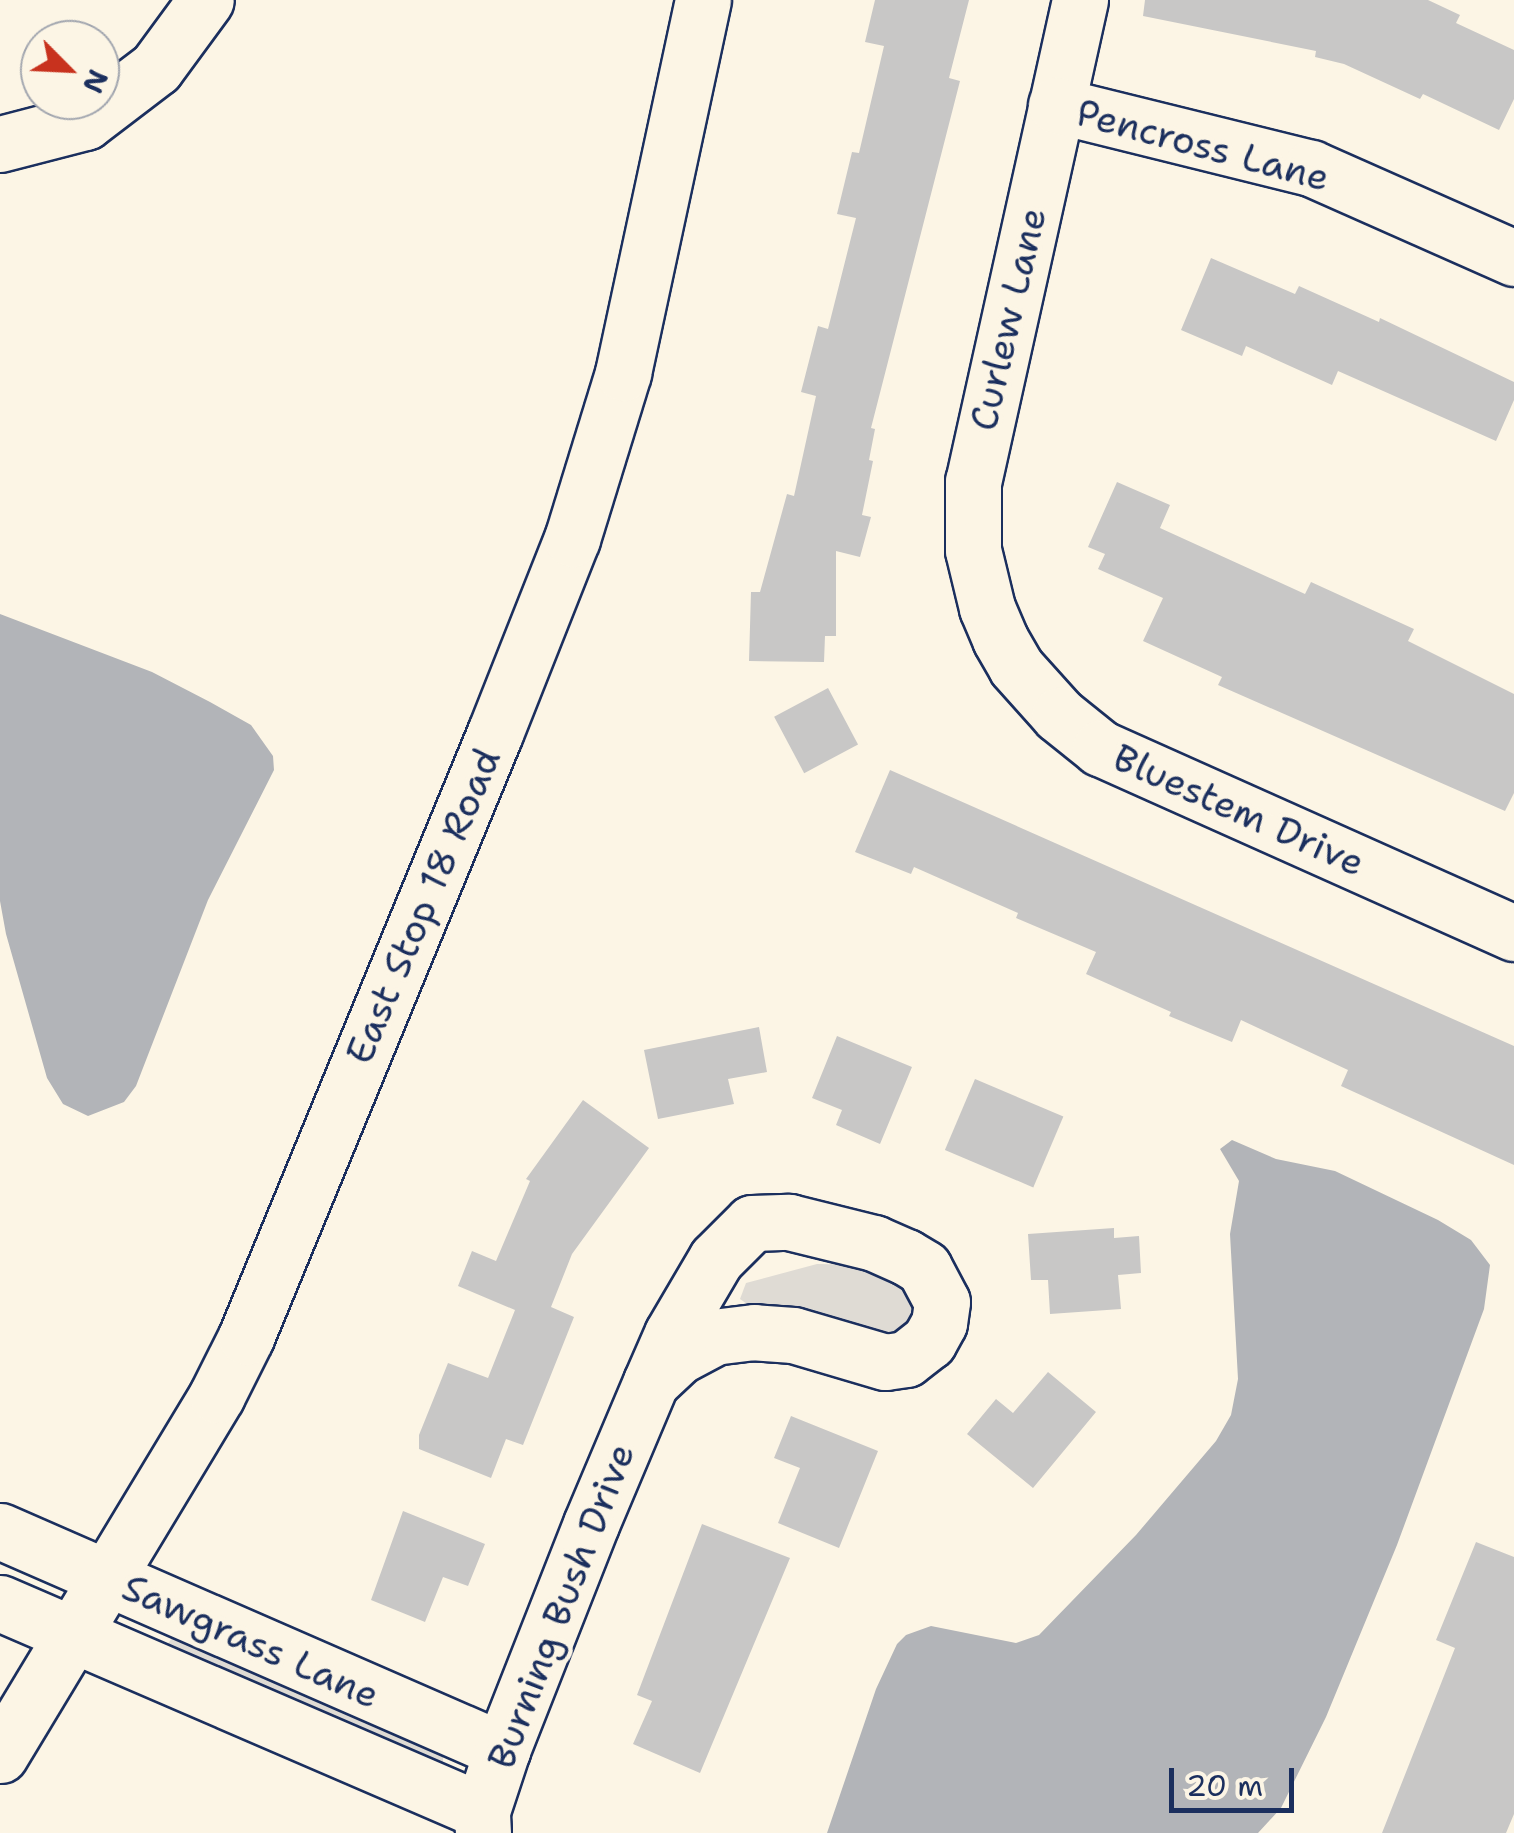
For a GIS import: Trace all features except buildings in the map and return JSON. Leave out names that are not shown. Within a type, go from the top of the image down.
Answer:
[{"type":"street","points":[[0,144],[85,122],[156,68],[206,0]]},
{"type":"street","name":"East Stop 18 Road","points":[[0,1755],[217,1395],[246,1337],[572,539],[623,373],[703,0]]},
{"type":"street","name":"Curlew Lane","points":[[1000,639],[987,608],[974,550],[972,481],[1080,0]]},
{"type":"street","name":"Pencross Lane","points":[[1056,106],[1310,168],[1514,258]]},
{"type":"street","name":"Bluestem Drive","points":[[1000,639],[1016,667],[1059,715],[1100,748],[1514,933]]},
{"type":"street","name":"Burning Bush Drive","points":[[483,1822],[502,1750],[651,1382],[716,1259],[752,1223],[789,1222],[874,1243],[924,1268],[942,1302],[939,1323],[929,1341],[906,1360],[870,1359],[792,1335],[754,1332],[715,1337],[680,1356],[651,1382]]},
{"type":"street","name":"Sawgrass Lane","points":[[0,1531],[502,1750]]},
{"type":"street","name":"Sawgrass Lane","points":[[0,1602],[483,1822]]},
{"type":"shaded area","points":[[0,614],[152,672],[210,702],[251,725],[273,756],[274,770],[208,900],[136,1086],[124,1102],[88,1116],[63,1104],[47,1078],[0,901]]},
{"type":"shaded area","points":[[1232,1140],[1276,1159],[1335,1171],[1438,1220],[1471,1240],[1490,1265],[1484,1309],[1397,1545],[1326,1717],[1281,1808],[1258,1833],[827,1833],[876,1689],[897,1644],[906,1635],[931,1626],[1016,1643],[1039,1635],[1136,1535],[1216,1441],[1231,1415],[1238,1379],[1230,1234],[1239,1181],[1220,1149]]},
{"type":"shaded area","points":[[817,1264],[867,1265],[906,1284],[914,1310],[910,1321],[896,1333],[885,1335],[864,1332],[812,1310],[750,1306],[740,1299],[746,1283]]},
{"type":"shaded area","points":[[174,1635],[443,1752],[443,1763],[435,1769],[167,1645]]}]
